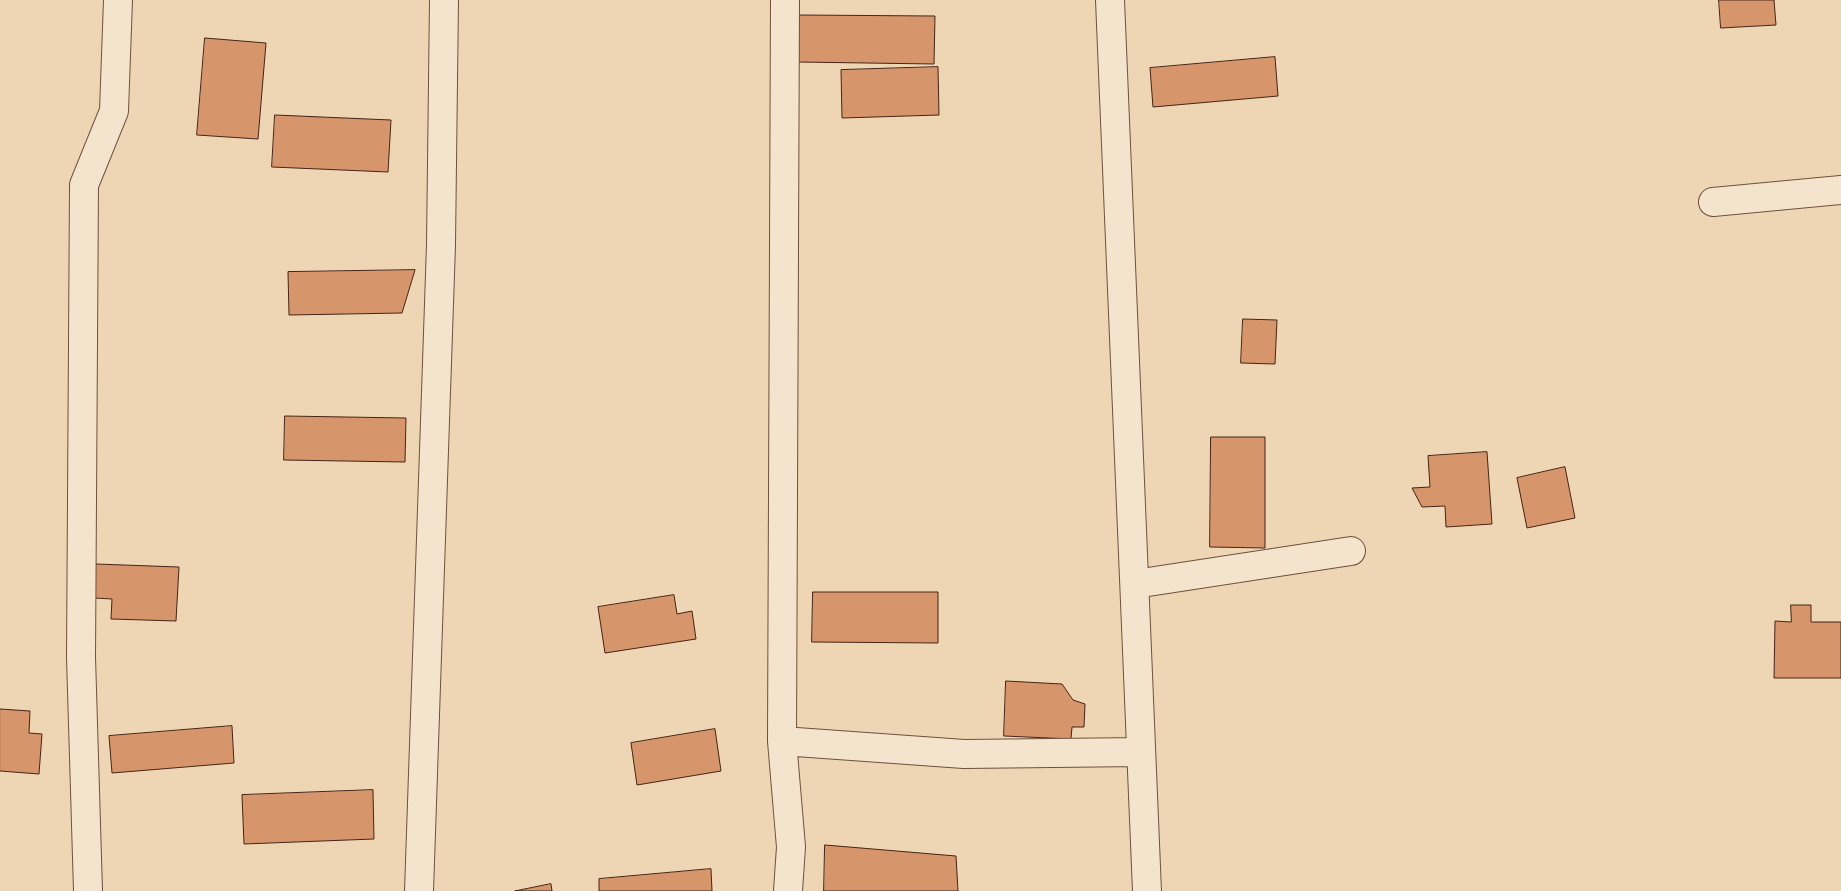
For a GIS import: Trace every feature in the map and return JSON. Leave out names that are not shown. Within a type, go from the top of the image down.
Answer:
[{"type":"street","points":[[88,891],[81,657],[84,185],[114,111],[118,0]]},
{"type":"street","points":[[419,891],[441,245],[444,0]]},
{"type":"street","points":[[785,0],[782,741],[791,847],[788,891]]},
{"type":"street","points":[[1110,0],[1147,891]]},
{"type":"street","points":[[1713,202],[1841,190]]},
{"type":"street","points":[[1134,584],[1351,551]]},
{"type":"street","points":[[782,741],[964,754],[1141,752]]},
{"type":"building","points":[[1719,0],[1774,0],[1776,25],[1721,28]]},
{"type":"building","points":[[798,15],[935,16],[934,64],[797,62]]},
{"type":"building","points":[[205,38],[266,43],[258,139],[197,135]]},
{"type":"building","points":[[1275,57],[1278,96],[1153,107],[1150,68]]},
{"type":"building","points":[[938,67],[939,115],[842,118],[841,70]]},
{"type":"building","points":[[275,115],[391,120],[388,172],[272,167]]},
{"type":"building","points":[[415,270],[402,313],[289,315],[288,272]]},
{"type":"building","points":[[1243,319],[1277,320],[1275,364],[1241,363]]},
{"type":"building","points":[[285,416],[406,418],[405,462],[284,460]]},
{"type":"building","points":[[1211,437],[1265,437],[1265,548],[1210,547]]},
{"type":"building","points":[[1487,452],[1492,524],[1446,527],[1445,506],[1422,507],[1412,488],[1430,487],[1428,456]]},
{"type":"building","points":[[1565,467],[1575,518],[1527,528],[1517,478]]},
{"type":"building","points":[[96,564],[179,567],[176,621],[111,619],[112,599],[94,598]]},
{"type":"building","points":[[813,592],[938,592],[938,643],[812,642]]},
{"type":"building","points":[[674,595],[677,614],[692,611],[696,639],[605,653],[598,607]]},
{"type":"building","points":[[1791,605],[1811,605],[1811,622],[1841,622],[1841,678],[1774,678],[1775,621],[1791,622]]},
{"type":"building","points":[[1006,681],[1062,684],[1073,700],[1085,704],[1084,727],[1072,727],[1071,739],[1004,736]]},
{"type":"building","points":[[0,709],[30,711],[29,733],[42,734],[39,774],[0,771]]},
{"type":"building","points":[[232,726],[234,763],[112,773],[109,736]]},
{"type":"building","points":[[715,729],[721,771],[637,785],[631,743]]},
{"type":"building","points":[[373,790],[374,839],[244,844],[242,795]]},
{"type":"building","points":[[825,845],[956,856],[958,891],[824,891]]},
{"type":"building","points":[[711,869],[712,891],[599,891],[599,879]]},
{"type":"building","points":[[551,884],[552,891],[515,891]]}]
